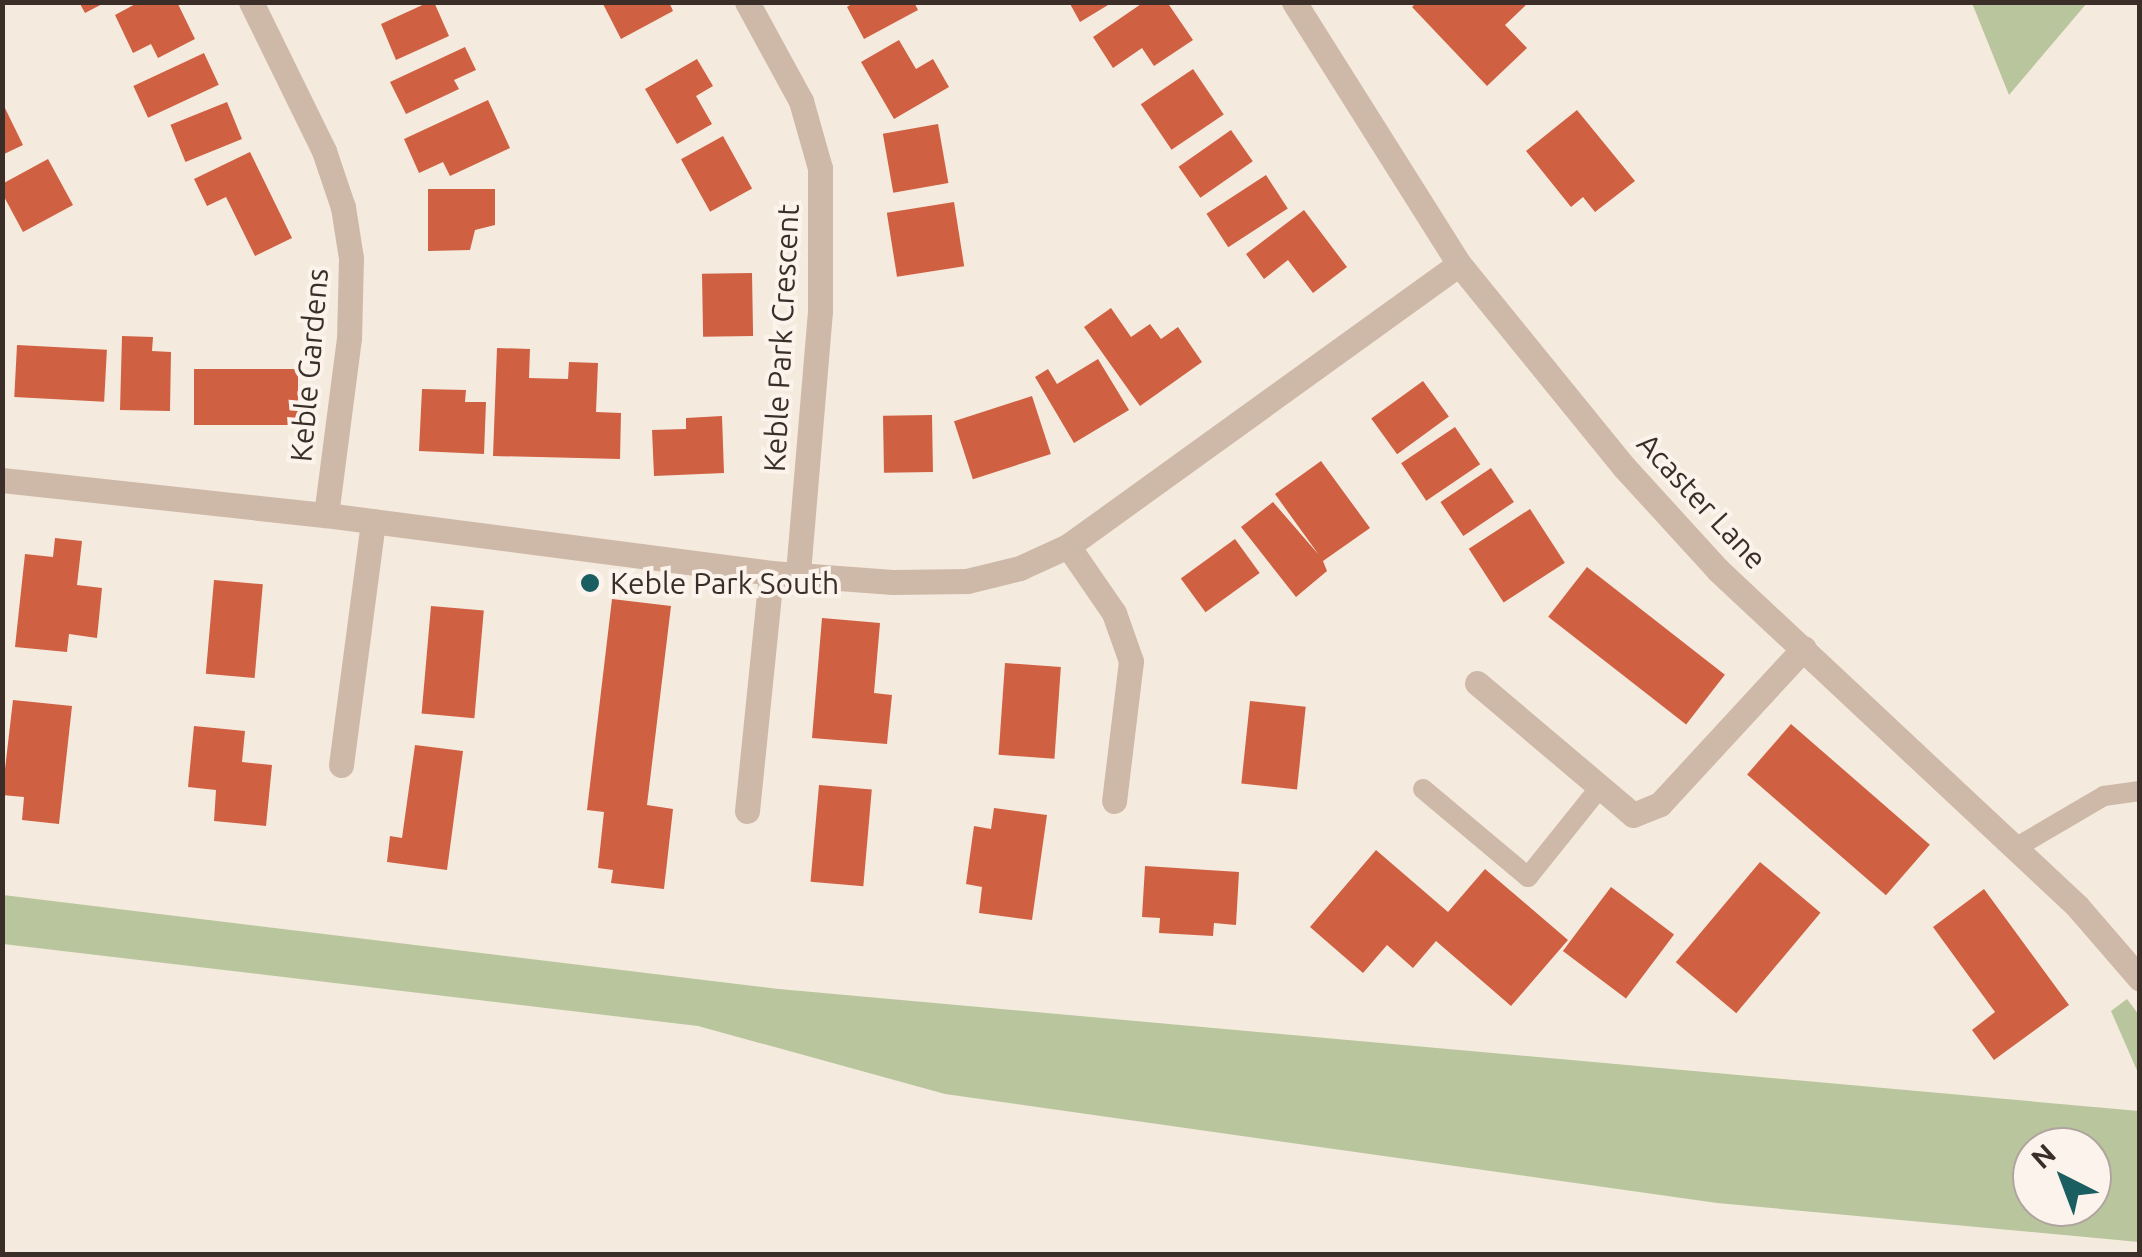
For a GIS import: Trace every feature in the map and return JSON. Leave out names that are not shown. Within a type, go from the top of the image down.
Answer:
[{"type":"street","name":"Keble Gardens","points":[[250,2],[324,151],[343,208],[349,241],[349,338],[326,515]]},
{"type":"street","name":"Keble Park Crescent","points":[[748,2],[801,100],[820,168],[820,311],[798,574]]},
{"type":"street","name":"Acaster Lane","points":[[1294,2],[1459,264],[1538,366],[1638,482],[1718,570],[2077,906],[2140,979]]},
{"type":"street","points":[[2,480],[326,515],[770,572],[894,582],[967,581],[1020,568],[1068,546],[1459,264]]},
{"type":"street","points":[[341,765],[372,521]]},
{"type":"street","points":[[1068,546],[1114,612],[1131,661],[1114,801]]},
{"type":"street","points":[[747,811],[770,572]]},
{"type":"street","points":[[1477,683],[1633,815],[1660,804],[1804,648]]},
{"type":"lane","points":[[1423,789],[1528,876],[1602,786]]},
{"type":"lane","points":[[2017,847],[2104,796],[2140,791]]},
{"type":"green space","points":[[1972,3],[2087,3],[2009,95]]},
{"type":"green space","points":[[3,895],[779,989],[2139,1111],[2139,1242],[1717,1203],[945,1094],[698,1026],[3,944]]},
{"type":"green space","points":[[2127,999],[2139,1015],[2139,1075],[2111,1011]]},
{"type":"building","points":[[79,2],[106,2],[85,13]]},
{"type":"building","points":[[139,2],[177,2],[195,39],[158,58],[151,44],[133,53],[115,15]]},
{"type":"building","points":[[434,2],[449,36],[396,60],[381,24]]},
{"type":"building","points":[[602,2],[669,2],[673,11],[621,39]]},
{"type":"building","points":[[855,2],[914,2],[918,10],[864,39],[847,7]]},
{"type":"building","points":[[1069,2],[1113,2],[1080,22]]},
{"type":"building","points":[[1144,2],[1167,2],[1193,40],[1154,66],[1142,48],[1113,68],[1093,37]]},
{"type":"building","points":[[1417,2],[1529,2],[1505,25],[1527,48],[1487,86],[1412,7]]},
{"type":"building","points":[[899,40],[916,69],[933,59],[949,87],[894,119],[861,62]]},
{"type":"building","points":[[465,47],[476,70],[454,80],[459,89],[406,114],[390,82]]},
{"type":"building","points":[[204,53],[219,85],[148,118],[133,86]]},
{"type":"building","points":[[697,59],[713,86],[696,96],[712,124],[677,144],[645,89]]},
{"type":"building","points":[[1193,69],[1224,115],[1172,150],[1141,104]]},
{"type":"building","points":[[488,100],[510,148],[450,176],[443,162],[419,173],[404,139]]},
{"type":"building","points":[[2,102],[23,145],[2,155]]},
{"type":"building","points":[[227,102],[242,139],[185,162],[170,125]]},
{"type":"building","points":[[1577,110],[1635,181],[1595,212],[1583,197],[1571,207],[1526,151]]},
{"type":"building","points":[[938,124],[948,183],[893,193],[883,134]]},
{"type":"building","points":[[1231,130],[1253,161],[1200,198],[1179,167]]},
{"type":"building","points":[[723,136],[752,188],[710,212],[681,159]]},
{"type":"building","points":[[250,152],[292,238],[255,256],[226,197],[207,206],[194,179]]},
{"type":"building","points":[[48,159],[73,205],[23,232],[2,193],[2,184]]},
{"type":"building","points":[[1266,175],[1288,209],[1228,247],[1206,214]]},
{"type":"building","points":[[428,189],[495,189],[495,225],[475,230],[470,250],[428,251]]},
{"type":"building","points":[[954,202],[964,266],[897,277],[887,213]]},
{"type":"building","points":[[1304,210],[1347,267],[1313,293],[1288,260],[1264,279],[1246,254]]},
{"type":"building","points":[[752,273],[753,336],[703,337],[702,274]]},
{"type":"building","points":[[1111,308],[1131,337],[1150,324],[1161,339],[1178,327],[1202,362],[1140,406],[1084,327]]},
{"type":"building","points":[[122,336],[153,337],[152,351],[171,352],[170,411],[120,410]]},
{"type":"building","points":[[17,345],[107,350],[104,402],[14,397]]},
{"type":"building","points":[[497,348],[530,349],[529,378],[568,379],[569,362],[598,363],[596,412],[621,413],[620,459],[493,456]]},
{"type":"building","points":[[1098,359],[1129,410],[1074,443],[1035,377],[1048,369],[1057,384]]},
{"type":"building","points":[[194,369],[298,369],[298,425],[194,425]]},
{"type":"building","points":[[1423,381],[1449,417],[1397,454],[1371,419]]},
{"type":"building","points":[[422,389],[466,390],[465,402],[486,402],[484,454],[419,451]]},
{"type":"building","points":[[1032,396],[1051,454],[973,479],[954,421]]},
{"type":"building","points":[[932,415],[933,472],[884,473],[883,416]]},
{"type":"building","points":[[722,416],[724,473],[654,476],[652,430],[686,429],[686,418]]},
{"type":"building","points":[[1455,427],[1480,464],[1426,501],[1401,463]]},
{"type":"building","points":[[1321,461],[1370,528],[1323,561],[1327,571],[1296,597],[1241,527],[1273,502],[1319,555],[1275,494]]},
{"type":"building","points":[[1491,468],[1514,502],[1463,536],[1440,502]]},
{"type":"building","points":[[1530,509],[1565,563],[1504,602],[1469,549]]},
{"type":"building","points":[[55,538],[82,541],[77,585],[102,588],[97,638],[69,634],[67,652],[15,647],[25,554],[53,557]]},
{"type":"building","points":[[1235,539],[1260,573],[1205,612],[1181,578]]},
{"type":"building","points":[[1587,567],[1725,675],[1686,724],[1548,617]]},
{"type":"building","points":[[214,580],[263,584],[255,678],[206,674]]},
{"type":"building","points":[[612,599],[671,606],[647,805],[673,809],[664,889],[611,883],[613,870],[598,868],[604,812],[587,810]]},
{"type":"building","points":[[431,606],[484,611],[474,718],[422,714]]},
{"type":"building","points":[[822,618],[880,623],[874,693],[892,695],[887,744],[812,738]]},
{"type":"building","points":[[1005,663],[1061,667],[1054,759],[999,755]]},
{"type":"building","points":[[13,700],[72,706],[59,824],[22,820],[24,797],[2,795]]},
{"type":"building","points":[[1250,701],[1306,707],[1297,789],[1241,784]]},
{"type":"building","points":[[1791,724],[1930,845],[1886,895],[1747,775]]},
{"type":"building","points":[[194,726],[245,731],[242,762],[272,765],[266,826],[214,821],[216,790],[188,787]]},
{"type":"building","points":[[415,745],[463,751],[447,870],[387,862],[390,836],[402,838]]},
{"type":"building","points":[[819,785],[872,790],[863,886],[811,882]]},
{"type":"building","points":[[994,808],[1047,815],[1032,920],[979,913],[982,887],[966,884],[974,826],[991,829]]},
{"type":"building","points":[[1376,850],[1448,912],[1485,869],[1568,940],[1511,1006],[1436,941],[1413,968],[1387,945],[1363,973],[1310,927]]},
{"type":"building","points":[[1760,862],[1821,913],[1736,1013],[1676,962]]},
{"type":"building","points":[[1145,866],[1239,872],[1236,925],[1214,923],[1213,936],[1159,933],[1160,918],[1142,917]]},
{"type":"building","points":[[1611,887],[1674,935],[1626,998],[1563,951]]},
{"type":"building","points":[[1984,889],[2069,1005],[1994,1060],[1972,1030],[1995,1012],[1933,927]]},
{"type":"place","name":"Keble Park South","points":[[590,583]]}]
